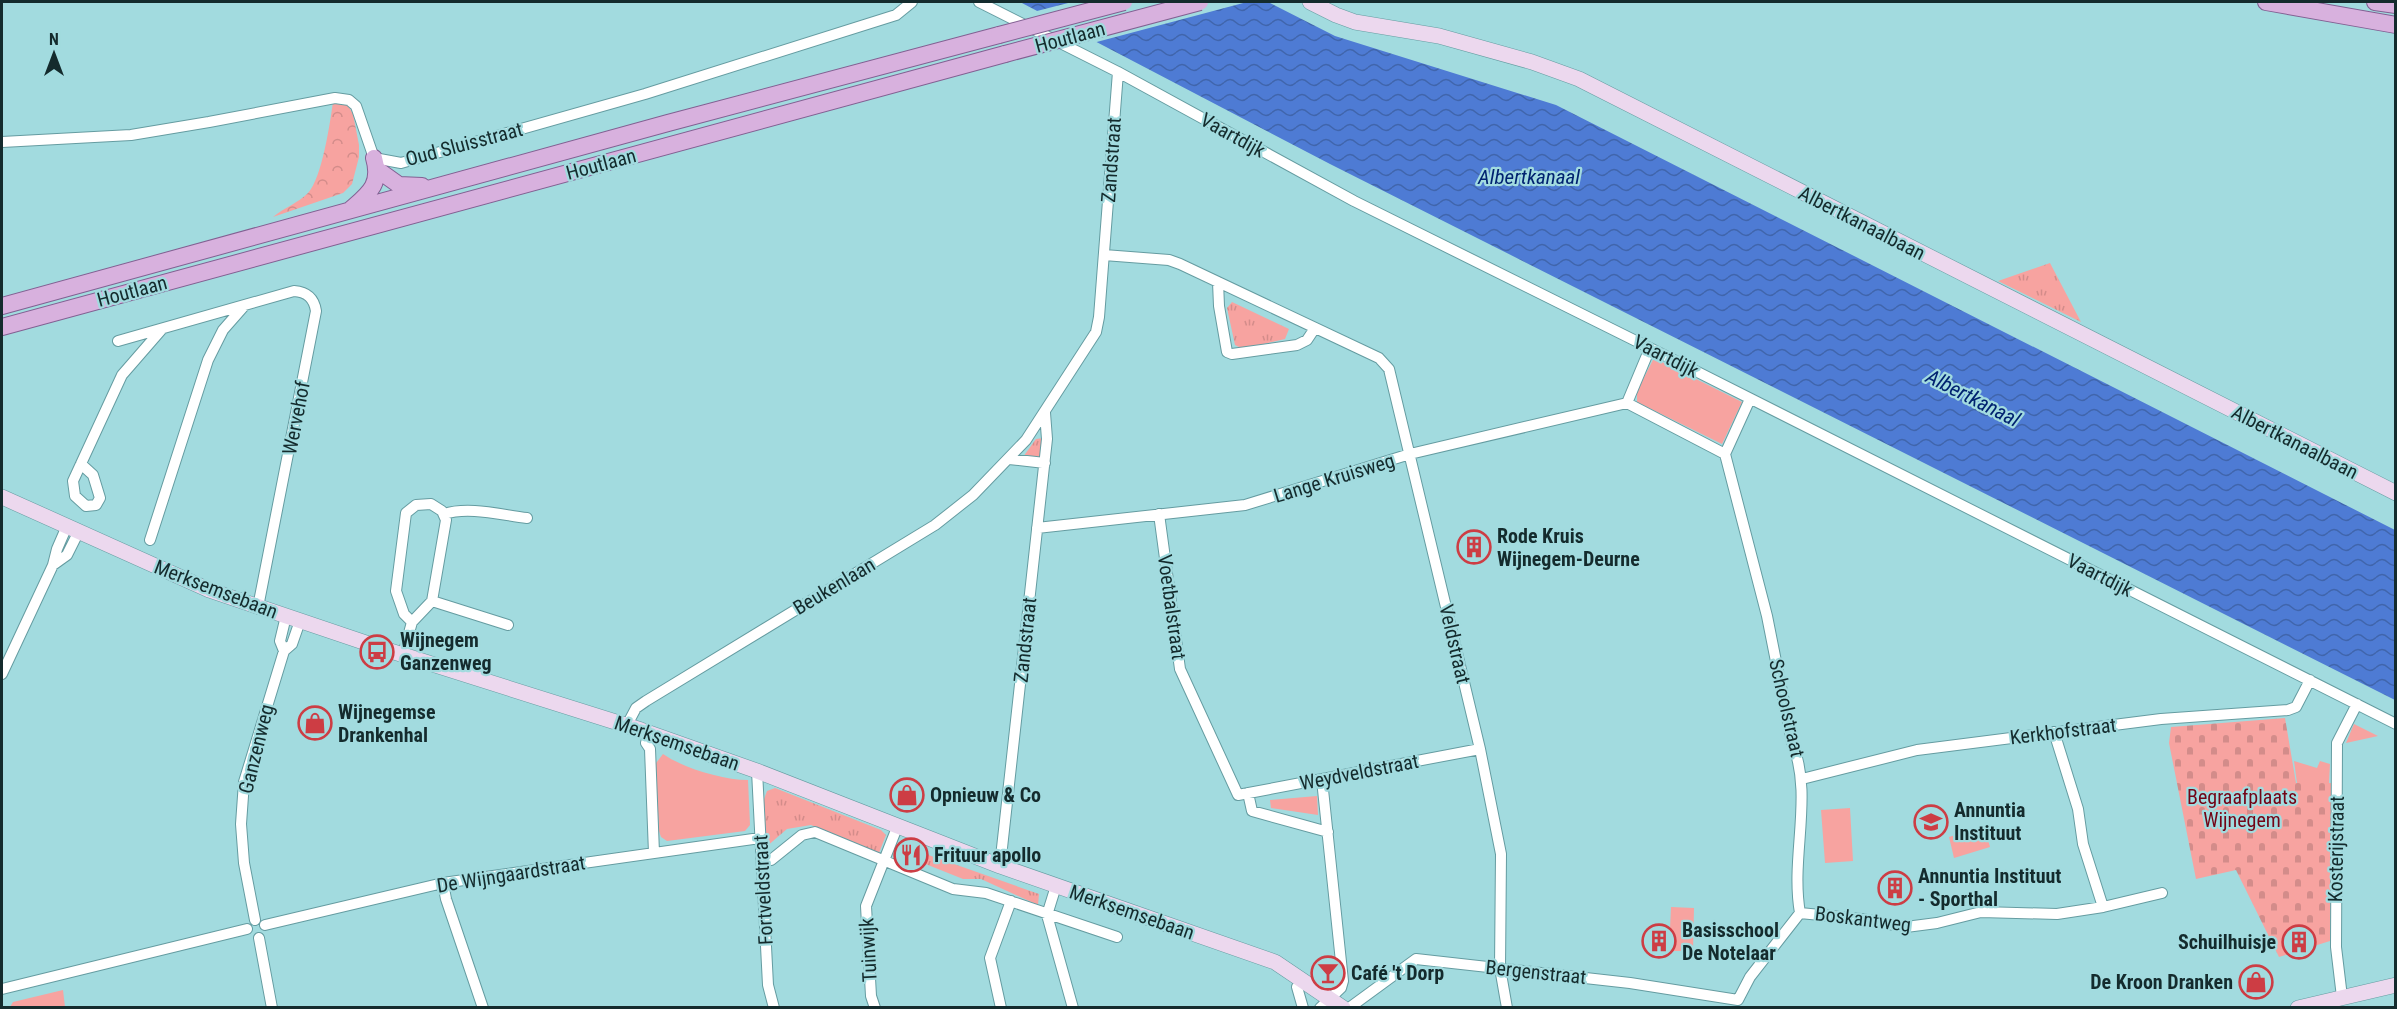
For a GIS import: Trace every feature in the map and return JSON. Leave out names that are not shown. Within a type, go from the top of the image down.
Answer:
[{"type":"main road","name":"Houtlaan","points":[[2,306],[668,123],[1124,2]]},
{"type":"main road","name":"Houtlaan","points":[[2,327],[1200,2]]},
{"type":"main road","name":"Albertkanaalbaan","points":[[1310,2],[1355,22],[1439,36],[1532,62],[1579,79],[2396,493]]},
{"type":"main road","points":[[2265,2],[2396,25]]},
{"type":"main road","points":[[2375,2],[2396,5]]},
{"type":"main road","points":[[376,164],[399,185],[444,186]]},
{"type":"main road","points":[[347,212],[372,189],[376,181],[376,164]]},
{"type":"main road","name":"Merksemsebaan","points":[[2,497],[209,590],[258,608],[650,733],[757,771],[1000,866],[1275,962],[1325,1003],[1343,1008]]},
{"type":"main road","points":[[2298,1008],[2395,986]]},
{"type":"street","name":"Oud Sluisstraat","points":[[376,164],[401,163],[645,94],[896,15],[912,2]]},
{"type":"street","name":"Vaartdijk","points":[[979,2],[1118,72],[1354,201],[2393,723]]},
{"type":"street","name":"Zandstraat","points":[[1010,459],[1045,413],[1096,332],[1118,72]]},
{"type":"street","points":[[2,142],[131,135],[335,98],[349,100],[356,106],[376,164]]},
{"type":"street","name":"Veldstraat","points":[[1104,255],[1169,260],[1379,358],[1389,369],[1480,749],[1501,854],[1500,968],[1507,1008]]},
{"type":"street","points":[[1218,282],[1227,352],[1232,354],[1297,345],[1308,340],[1315,328]]},
{"type":"street","name":"Wervehof","points":[[118,341],[294,291],[304,292],[315,303],[316,311],[258,608]]},
{"type":"street","points":[[150,540],[208,360],[223,330],[245,305]]},
{"type":"street","points":[[81,464],[122,375],[162,329]]},
{"type":"street","points":[[1650,348],[1627,403],[1725,454],[1750,399]]},
{"type":"street","name":"Lange Kruisweg","points":[[1037,528],[1245,505],[1410,454],[1627,403]]},
{"type":"street","name":"Zandstraat","points":[[1000,866],[1045,463],[1047,439],[1045,413]]},
{"type":"street","name":"Schoolstraat","points":[[1725,454],[1767,616],[1792,742],[1798,756],[1802,779],[1797,883],[1800,913]]},
{"type":"street","points":[[1010,459],[1045,463]]},
{"type":"street","name":"Beukenlaan","points":[[627,725],[636,708],[646,701],[935,525],[974,495],[1010,459]]},
{"type":"street","points":[[403,655],[412,622],[432,601],[446,520],[444,514],[431,504],[423,503],[410,508],[406,513],[396,591],[404,614],[412,622]]},
{"type":"street","points":[[444,514],[455,510],[527,518]]},
{"type":"street","name":"Voetbalstraat","points":[[1159,514],[1180,669],[1252,811],[1328,832]]},
{"type":"street","points":[[2,674],[53,565],[57,549],[74,529]]},
{"type":"street","points":[[432,601],[508,625]]},
{"type":"street","name":"Ganzenweg","points":[[256,925],[244,863],[241,824],[244,782],[284,651],[280,641],[293,618]]},
{"type":"street","name":"Kerkhofstraat","points":[[1802,779],[1917,750],[2161,719],[2288,710],[2296,707],[2310,680]]},
{"type":"street","name":"Kosterijstraat","points":[[2342,997],[2337,968],[2335,925],[2337,743],[2357,704]]},
{"type":"street","points":[[2054,732],[2078,809],[2083,844],[2103,907]]},
{"type":"street","points":[[650,733],[646,743],[650,749],[654,853]]},
{"type":"street","name":"Weydveldstraat","points":[[1243,794],[1480,749]]},
{"type":"street","name":"Fortveldstraat","points":[[757,771],[770,1007]]},
{"type":"street","points":[[1322,780],[1343,981],[1341,988],[1325,1003]]},
{"type":"street","name":"Tuinwijk","points":[[875,1008],[871,996],[866,906],[898,825]]},
{"type":"street","name":"Merksemsebaan","points":[[771,860],[802,835],[814,832],[953,889],[986,893],[1117,937]]},
{"type":"street","name":"De Wijngaardstraat","points":[[2,989],[256,925],[443,883],[760,838]]},
{"type":"street","points":[[443,883],[446,899],[483,1008]]},
{"type":"street","points":[[1056,886],[1047,915],[1073,1008]]},
{"type":"street","name":"Boskantweg","points":[[1800,913],[1861,919],[1906,927],[1937,923],[1981,912],[2057,914],[2103,907],[2162,893]]},
{"type":"street","points":[[1001,1008],[990,958],[1011,901]]},
{"type":"street","points":[[1740,1004],[1750,977],[1800,913]]},
{"type":"street","points":[[256,925],[250,936],[259,938],[272,1008]]},
{"type":"street","name":"Bergenstraat","points":[[1349,1008],[1357,999],[1369,995],[1416,959],[1566,975],[1740,1004]]},
{"type":"street","points":[[1297,987],[1303,1008]]},
{"type":"green space","points":[[333,102],[347,104],[353,114],[359,157],[352,184],[343,193],[273,217],[304,197],[313,186],[325,150]]},
{"type":"green space","points":[[2050,263],[2081,322],[1998,281]]},
{"type":"green space","points":[[1232,302],[1289,329],[1285,339],[1243,349],[1235,345],[1227,308]]},
{"type":"green space","points":[[1654,358],[1742,402],[1722,444],[1637,402],[1637,391]]},
{"type":"green space","points":[[1043,438],[1042,459],[1023,457],[1036,439]]},
{"type":"green space","name":"Begraafplaats Wijnegem","points":[[2285,718],[2296,783],[2332,783],[2330,941],[2279,957],[2236,870],[2196,879],[2169,743],[2171,727]]},
{"type":"green space","points":[[2354,724],[2378,736],[2346,743]]},
{"type":"green space","points":[[663,754],[681,764],[704,772],[748,780],[750,825],[745,831],[667,841],[661,837],[656,763]]},
{"type":"green space","points":[[2294,761],[2317,768],[2320,761],[2330,764],[2329,783],[2297,783]]},
{"type":"green space","points":[[775,788],[881,830],[886,835],[879,853],[811,825],[787,829],[766,847],[763,802],[767,791]]},
{"type":"green space","points":[[1317,796],[1318,815],[1271,808],[1270,800]]},
{"type":"green space","points":[[1850,808],[1853,861],[1825,863],[1821,810]]},
{"type":"green space","points":[[1984,826],[1990,847],[1954,858],[1949,837]]},
{"type":"green space","points":[[900,845],[1039,894],[1038,905],[981,879],[963,879],[918,861],[911,865],[897,861],[894,853]]},
{"type":"green space","points":[[1671,907],[1694,908],[1693,951],[1669,951]]},
{"type":"green space","points":[[63,990],[65,1007],[10,1007],[13,1002]]},
{"type":"water","name":"Albertkanaal","points":[[1020,2],[1268,2],[1335,36],[1556,105],[2395,530],[2395,700],[1330,164]]},
{"type":"pier","points":[[1072,2],[1247,2],[1093,43],[1033,12]]},
{"type":"place","name":"Rode Kruis Wijnegem-Deurne","points":[[1474,547]]},
{"type":"place","name":"Wijnegem Ganzenweg","points":[[377,652]]},
{"type":"place","name":"Wijnegemse Drankenhal","points":[[315,723]]},
{"type":"place","name":"Opnieuw & Co","points":[[907,795]]},
{"type":"place","name":"Annuntia Instituut","points":[[1931,822]]},
{"type":"place","name":"Frituur apollo","points":[[911,855]]},
{"type":"place","name":"Annuntia Instituut - Sporthal","points":[[1895,888]]},
{"type":"place","name":"Basisschool De Notelaar","points":[[1659,941]]},
{"type":"place","name":"Schuilhuisje","points":[[2299,942]]},
{"type":"place","name":"Café 't Dorp","points":[[1328,973]]},
{"type":"place","name":"De Kroon Dranken","points":[[2256,982]]}]
